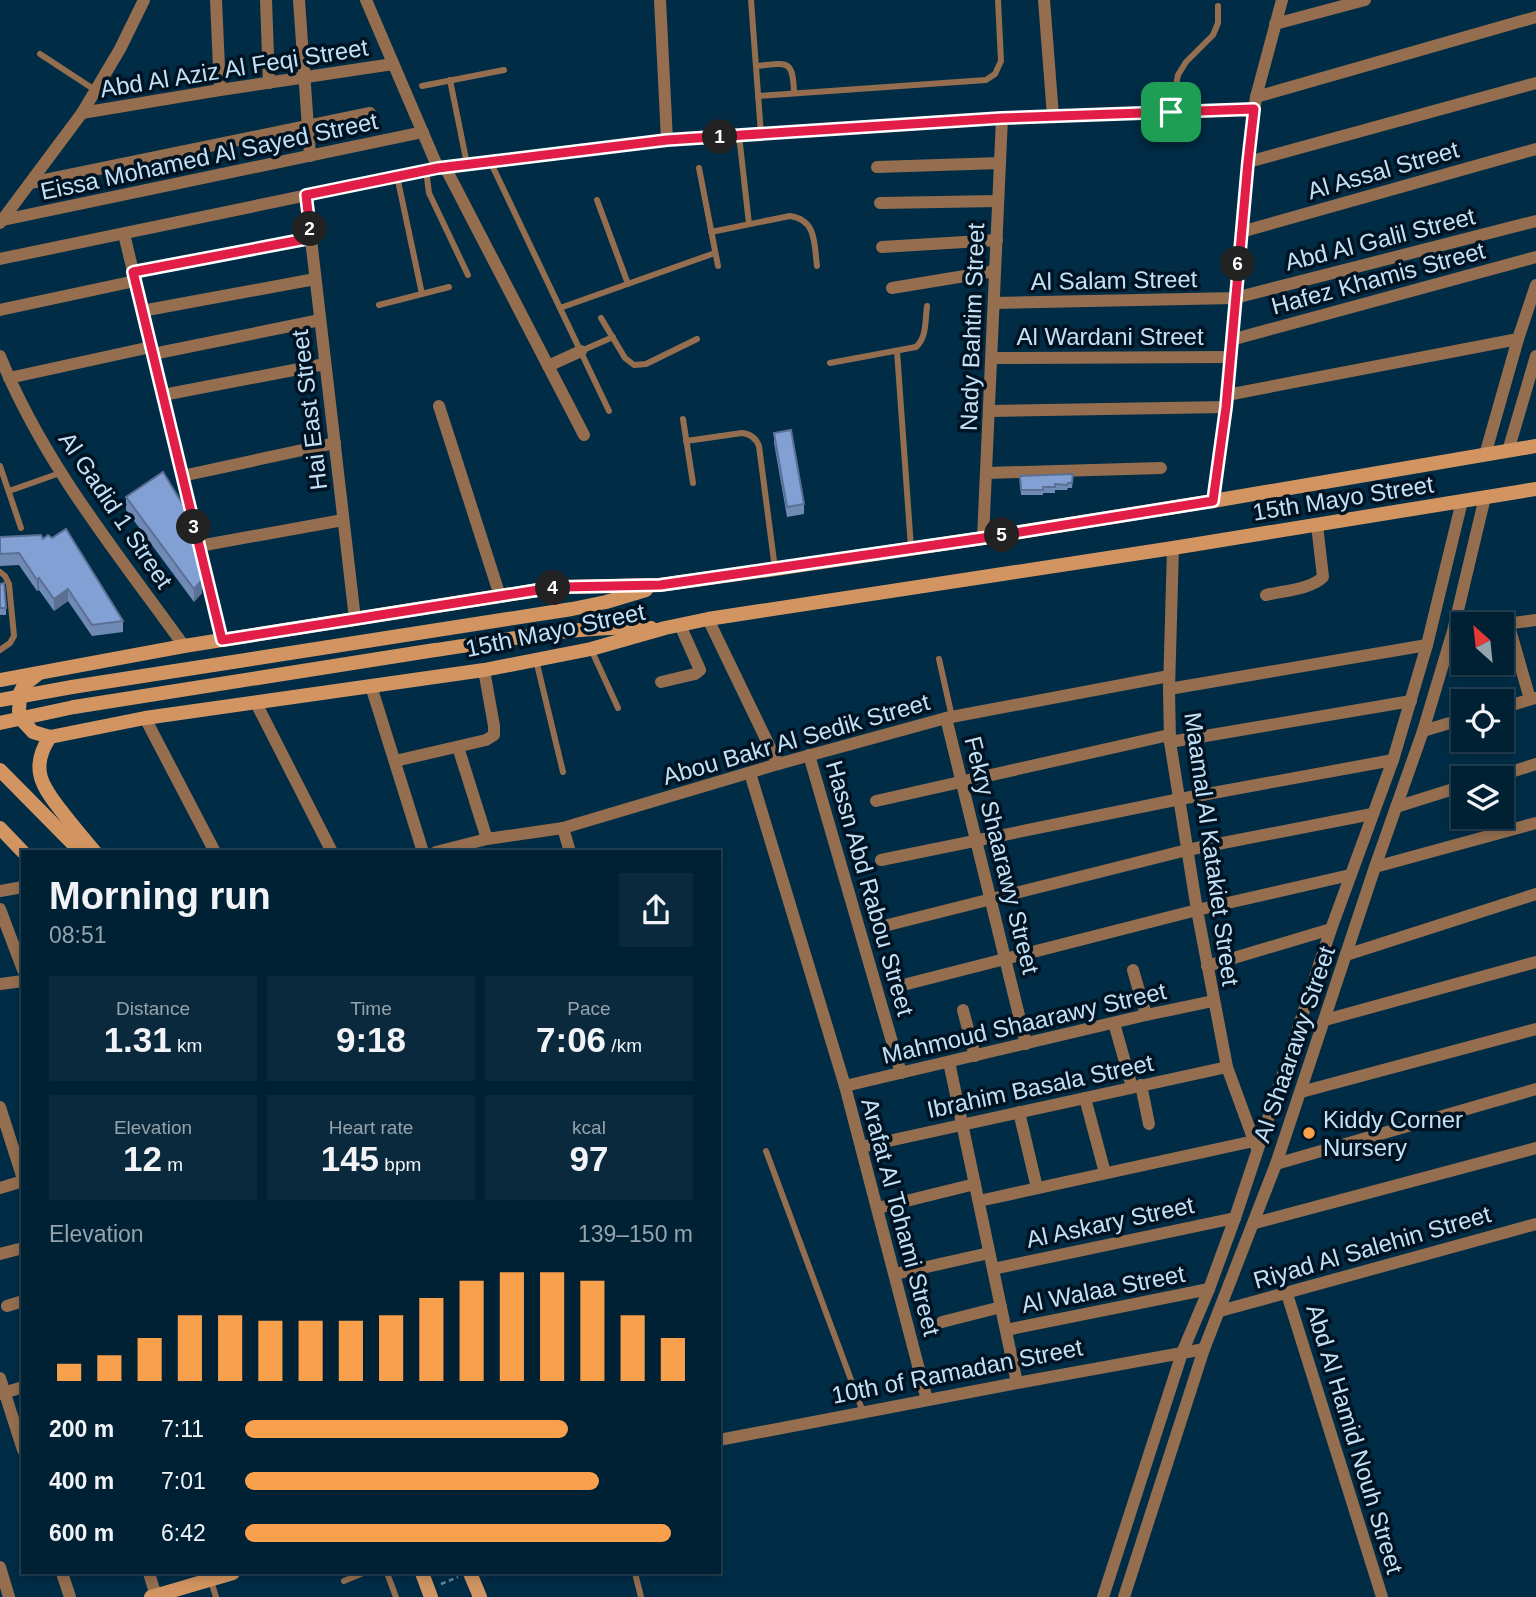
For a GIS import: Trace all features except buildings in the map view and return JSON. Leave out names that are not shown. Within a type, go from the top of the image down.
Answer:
[{"type":"main road","name":"15th Mayo Street","points":[[0,680],[184,646],[500,596],[563,587],[660,585],[775,569],[1213,501],[1536,446]]},
{"type":"main road","name":"15th Mayo Street","points":[[50,737],[145,718],[484,670],[591,649],[708,619],[1536,489]]},
{"type":"main road","points":[[0,700],[572,609],[606,602],[660,585]]},
{"type":"main road","points":[[0,723],[74,707],[534,635],[600,629],[673,627]]},
{"type":"main road","points":[[38,674],[24,685],[20,693],[21,719],[33,732],[50,737],[43,746],[39,768],[45,789],[92,850]]},
{"type":"main road","points":[[0,770],[79,850]]},
{"type":"main road","points":[[0,828],[21,850]]},
{"type":"main road","points":[[422,1574],[430,1593]]},
{"type":"main road","points":[[469,1574],[480,1597]]},
{"type":"main road","points":[[154,1596],[213,1578]]},
{"type":"street","points":[[1,222],[82,113],[120,49],[144,0]]},
{"type":"street","points":[[216,0],[220,90]]},
{"type":"street","points":[[266,0],[269,83]]},
{"type":"street","points":[[299,0],[310,156]]},
{"type":"street","points":[[366,0],[436,168],[584,435]]},
{"type":"street","points":[[660,0],[667,140]]},
{"type":"street","points":[[1044,0],[1054,116]]},
{"type":"street","points":[[1213,501],[1226,401],[1255,103],[1282,0]]},
{"type":"street","points":[[1275,24],[1365,0]]},
{"type":"street","points":[[0,258],[436,168],[467,164],[667,140],[1002,118],[1171,112],[1255,103],[1536,17]]},
{"type":"street","name":"Abd Al Aziz Al Feqi Street","points":[[82,113],[394,64]]},
{"type":"street","points":[[1248,162],[1536,83]]},
{"type":"street","points":[[30,183],[370,113]]},
{"type":"street","name":"Nady Bahtim Street","points":[[983,538],[1002,118]]},
{"type":"street","name":"Eissa Mohamed Al Sayed Street","points":[[1,222],[423,132]]},
{"type":"street","name":"Al Assal Street","points":[[1241,232],[1536,149]]},
{"type":"street","points":[[877,167],[1000,163]]},
{"type":"street","name":"Hai East Street","points":[[306,195],[355,619]]},
{"type":"street","points":[[880,203],[998,201]]},
{"type":"street","name":"Abd Al Galil Street","points":[[1235,298],[1536,221]]},
{"type":"street","points":[[124,234],[222,640]]},
{"type":"street","points":[[0,310],[134,276],[311,238]]},
{"type":"street","points":[[882,247],[997,240]]},
{"type":"street","name":"Hafez Khamis Street","points":[[1231,340],[1536,257]]},
{"type":"street","points":[[892,288],[995,271]]},
{"type":"street","points":[[142,312],[315,279]]},
{"type":"street","points":[[1485,455],[1536,285]]},
{"type":"street","name":"Al Salam Street","points":[[994,303],[1235,298]]},
{"type":"street","points":[[5,376],[320,320]]},
{"type":"street","points":[[990,411],[1226,401],[1518,339]]},
{"type":"street","points":[[548,366],[581,351]]},
{"type":"street","name":"Al Gadid 1 Street","points":[[0,356],[5,376],[60,473],[184,646]]},
{"type":"street","name":"Al Wardani Street","points":[[992,358],[1229,356]]},
{"type":"street","points":[[1507,451],[1536,356]]},
{"type":"street","points":[[163,395],[325,364]]},
{"type":"street","points":[[439,406],[500,596]]},
{"type":"street","points":[[182,477],[335,443]]},
{"type":"street","points":[[987,473],[1161,468]]},
{"type":"street","name":"Al Shaarawy Street","points":[[1462,612],[1485,498]]},
{"type":"street","name":"Al Shaarawy Street","points":[[1103,1597],[1182,1353],[1235,1217],[1256,1145],[1393,760],[1427,645],[1462,501]]},
{"type":"street","points":[[199,546],[343,520]]},
{"type":"street","points":[[1266,595],[1321,580],[1323,577],[1317,525]]},
{"type":"street","name":"Maamal Al Katakiet Street","points":[[1173,548],[1170,738],[1213,1001],[1227,1067],[1256,1145]]},
{"type":"street","points":[[708,619],[778,764]]},
{"type":"street","points":[[1514,623],[1536,620]]},
{"type":"street","points":[[662,682],[695,674],[700,670],[673,627]]},
{"type":"street","name":"Abou Bakr Al Sedik Street","points":[[444,850],[487,839],[563,828],[809,755],[949,717],[1427,645]]},
{"type":"street","name":"Al Shaarawy Street","points":[[1124,1597],[1204,1349],[1276,1164],[1451,650]]},
{"type":"street","points":[[1514,651],[1533,698],[1514,704]]},
{"type":"street","points":[[395,761],[486,740],[494,735],[484,670]]},
{"type":"street","points":[[371,686],[422,850]]},
{"type":"street","points":[[876,801],[1170,738],[1411,701]]},
{"type":"street","points":[[256,703],[331,850]]},
{"type":"street","name":"Fekry Shaarawy Street","points":[[949,717],[961,781],[1027,1044]]},
{"type":"street","points":[[145,718],[214,850]]},
{"type":"street","points":[[1423,731],[1451,723]]},
{"type":"street","points":[[458,747],[487,839]]},
{"type":"street","name":"Hassn Abd Rabou Street","points":[[809,755],[901,1073]]},
{"type":"street","points":[[881,860],[975,839],[1393,760]]},
{"type":"street","points":[[1514,771],[1536,764]]},
{"type":"street","name":"Arafat Al Tohami Street","points":[[750,773],[845,1086],[927,1400]]},
{"type":"street","points":[[1396,807],[1451,790]]},
{"type":"street","points":[[888,925],[1187,850],[1373,814]]},
{"type":"street","points":[[1375,867],[1536,823]]},
{"type":"street","points":[[563,828],[569,850]]},
{"type":"street","points":[[907,984],[1197,910],[1350,875]]},
{"type":"street","points":[[0,891],[21,887]]},
{"type":"street","points":[[1346,956],[1536,894]]},
{"type":"street","points":[[0,909],[21,965]]},
{"type":"street","points":[[1207,966],[1331,929]]},
{"type":"street","points":[[1325,1020],[1536,962]]},
{"type":"street","points":[[1133,970],[1146,1015]]},
{"type":"street","points":[[0,984],[21,981]]},
{"type":"street","name":"Mahmoud Shaarawy Street","points":[[845,1086],[1213,1001]]},
{"type":"street","points":[[963,1010],[975,1056]]},
{"type":"street","points":[[1114,1023],[1149,1124]]},
{"type":"street","points":[[1300,1092],[1536,1029]]},
{"type":"street","points":[[949,1062],[1017,1382]]},
{"type":"street","name":"Ibrahim Basala Street","points":[[861,1147],[1227,1067]]},
{"type":"street","points":[[1276,1164],[1536,1089]]},
{"type":"street","points":[[1084,1098],[1104,1173]]},
{"type":"street","points":[[0,1107],[3,1129],[21,1175]]},
{"type":"street","points":[[1019,1112],[1037,1188]]},
{"type":"street","points":[[979,1201],[1104,1173],[1256,1145]]},
{"type":"street","points":[[1255,1223],[1536,1148]]},
{"type":"street","points":[[0,1188],[21,1181]]},
{"type":"street","points":[[878,1208],[975,1184]]},
{"type":"street","name":"Al Askary Street","points":[[993,1269],[1235,1217]]},
{"type":"street","name":"Riyad Al Salehin Street","points":[[1220,1311],[1536,1224]]},
{"type":"street","points":[[0,1254],[21,1249]]},
{"type":"street","points":[[895,1274],[989,1253]]},
{"type":"street","name":"Al Walaa Street","points":[[1006,1330],[1209,1289]]},
{"type":"street","name":"Abd Al Hamid Nouh Street","points":[[1287,1293],[1382,1597]]},
{"type":"street","points":[[7,1306],[21,1302]]},
{"type":"street","points":[[942,1322],[1001,1307]]},
{"type":"street","name":"10th of Ramadan Street","points":[[721,1440],[1204,1349]]},
{"type":"street","points":[[0,1378],[2,1393],[21,1445]]},
{"type":"street","points":[[2,1393],[21,1388]]},
{"type":"street","points":[[0,1567],[9,1597]]},
{"type":"street","points":[[62,1574],[70,1597]]},
{"type":"street","points":[[149,1574],[154,1596]]},
{"type":"lane","points":[[751,0],[761,134]]},
{"type":"lane","points":[[758,96],[986,80],[998,70],[1001,61],[998,0]]},
{"type":"lane","points":[[1171,112],[1178,75],[1186,62],[1213,35],[1218,23],[1218,6]]},
{"type":"lane","points":[[40,54],[95,90]]},
{"type":"lane","points":[[756,66],[779,63],[788,66],[793,74],[794,93]]},
{"type":"lane","points":[[422,86],[504,70]]},
{"type":"lane","points":[[450,80],[467,164]]},
{"type":"lane","points":[[739,135],[749,224]]},
{"type":"lane","points":[[490,162],[609,411]]},
{"type":"lane","points":[[699,167],[718,266]]},
{"type":"lane","points":[[436,168],[429,193],[468,275]]},
{"type":"lane","points":[[397,176],[422,294]]},
{"type":"lane","points":[[597,200],[628,284]]},
{"type":"lane","points":[[711,232],[790,216],[802,219],[811,228],[817,266]]},
{"type":"lane","points":[[560,308],[715,253]]},
{"type":"lane","points":[[379,305],[449,287]]},
{"type":"lane","points":[[830,363],[916,347],[923,340],[927,306]]},
{"type":"lane","points":[[601,318],[628,361],[639,366],[697,339]]},
{"type":"lane","points":[[581,351],[612,337]]},
{"type":"lane","points":[[897,351],[911,549]]},
{"type":"lane","points":[[683,419],[692,483]]},
{"type":"lane","points":[[686,441],[742,433],[751,435],[757,441],[775,569]]},
{"type":"lane","points":[[0,466],[21,528]]},
{"type":"lane","points":[[9,492],[60,473]]},
{"type":"lane","points":[[0,572],[9,584],[14,636],[10,643],[0,650]]},
{"type":"lane","points":[[591,649],[618,708]]},
{"type":"lane","points":[[939,659],[949,717]]},
{"type":"lane","points":[[536,660],[564,772]]},
{"type":"lane","points":[[766,1152],[863,1412]]},
{"type":"lane","points":[[344,1581],[361,1574]]},
{"type":"lane","points":[[387,1574],[396,1597]]},
{"type":"lane","points":[[635,1574],[642,1597]]},
{"type":"lane","points":[[213,1578],[216,1597]]},
{"type":"path","points":[[430,1593],[467,1574]]},
{"type":"place","name":"Kiddy Corner Nursery","points":[[1309,1133]]},
{"type":"route","points":[[1254,109],[1226,407],[1213,501],[660,585],[538,590],[222,640],[133,272],[311,238],[306,195],[438,168],[667,140],[1002,118],[1171,112],[1254,109]]}]
